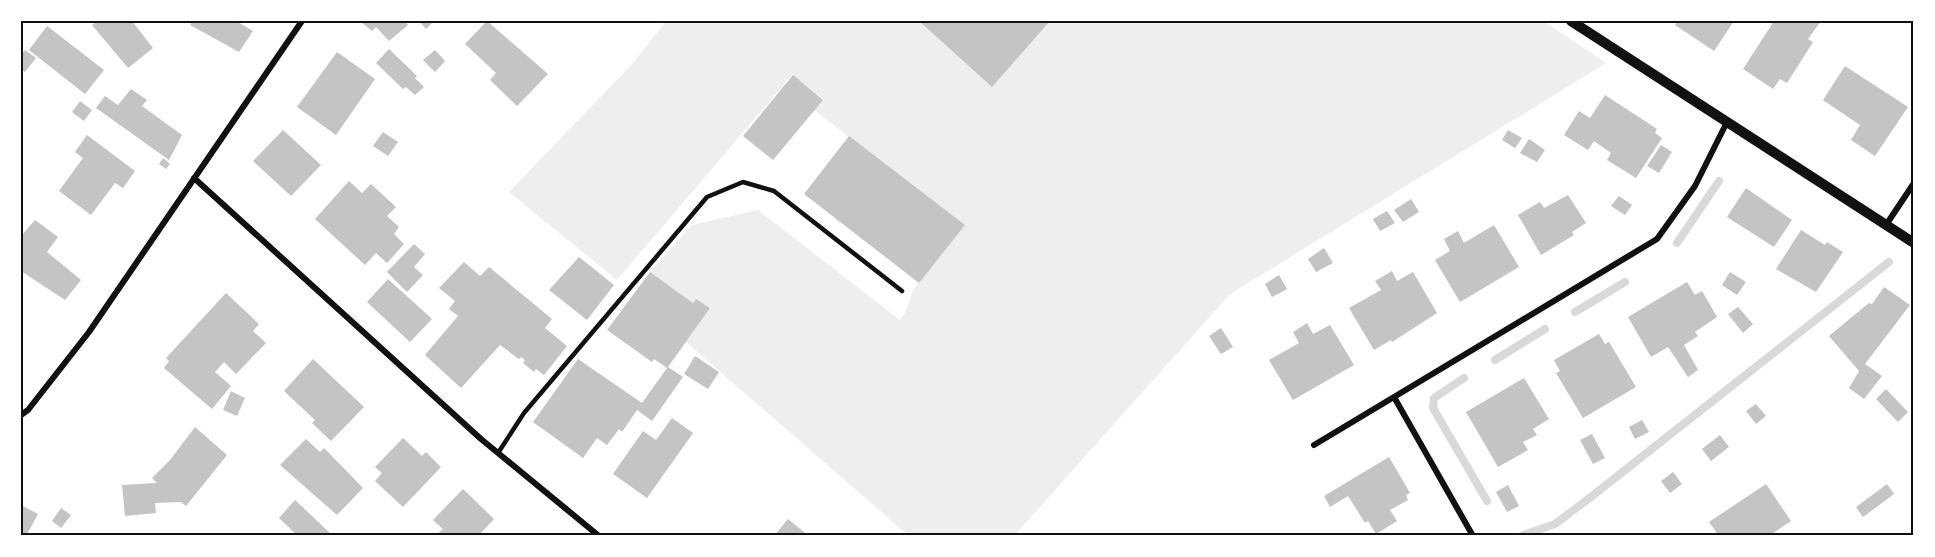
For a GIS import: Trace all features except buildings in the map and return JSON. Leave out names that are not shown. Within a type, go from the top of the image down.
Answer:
[{"type":"street","points":[[21,415],[28,410],[89,332],[302,21]]},
{"type":"street","points":[[1571,21],[1914,243]]},
{"type":"street","points":[[1314,445],[1657,239],[1695,186],[1727,122]]},
{"type":"street","points":[[194,178],[498,453],[599,536]]},
{"type":"street","points":[[1886,225],[1914,183]]},
{"type":"street","points":[[1394,397],[1473,536]]},
{"type":"lane","points":[[498,453],[524,412],[707,197],[743,182],[774,191],[902,291]]},
{"type":"shaded area","points":[[666,21],[919,21],[992,87],[1050,21],[1543,21],[1606,63],[1230,294],[1014,536],[909,536],[686,342],[710,308],[696,299],[693,303],[650,272],[692,225],[758,210],[900,320],[919,281],[964,225],[814,110],[823,99],[792,75],[617,280],[509,192],[634,62]]},
{"type":"waterway","points":[[1677,243],[1719,181]]},
{"type":"waterway","points":[[1523,535],[1555,524],[1889,262]]},
{"type":"waterway","points":[[1575,312],[1625,282]]},
{"type":"waterway","points":[[1495,360],[1545,329]]},
{"type":"waterway","points":[[1464,378],[1434,398],[1433,408],[1487,501]]}]
